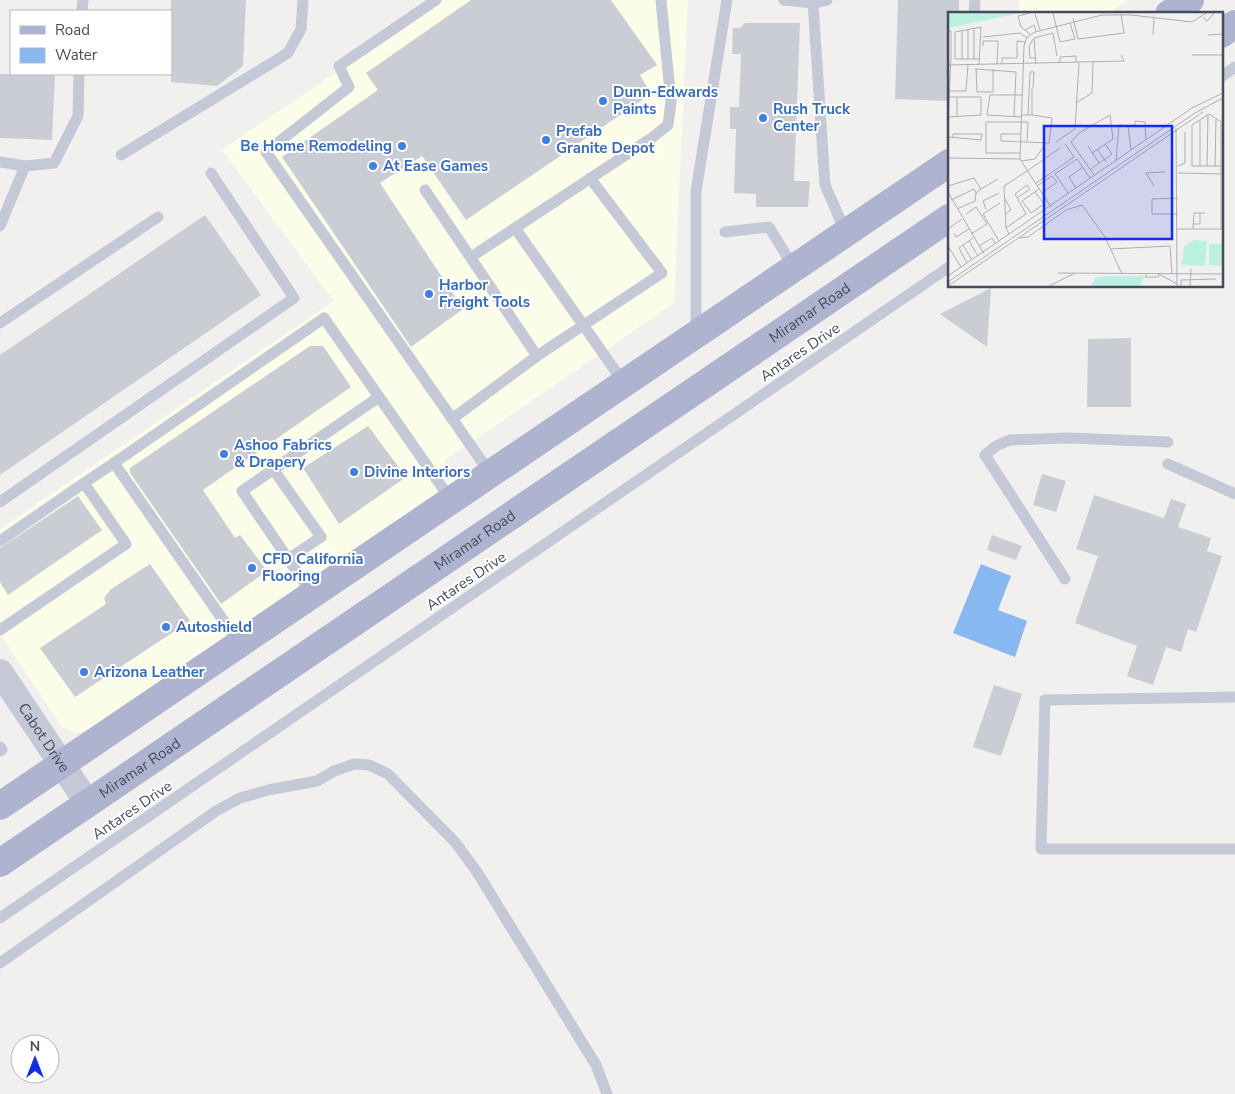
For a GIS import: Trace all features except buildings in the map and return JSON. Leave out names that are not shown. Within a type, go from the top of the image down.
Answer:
[{"type":"main road","points":[[1172,12],[1190,0]]},
{"type":"main road","points":[[1222,33],[1235,24]]},
{"type":"main road","points":[[0,806],[948,164]]},
{"type":"main road","name":"Miramar Road","points":[[0,863],[948,219]]},
{"type":"street","name":"Cabot Drive","points":[[0,672],[88,802]]},
{"type":"lane","points":[[121,155],[288,53],[301,29],[303,0]]},
{"type":"lane","points":[[436,0],[339,66],[350,88],[266,152],[490,473]]},
{"type":"lane","points":[[471,258],[653,137],[668,125],[671,102],[661,0]]},
{"type":"lane","points":[[696,334],[696,190],[727,0]]},
{"type":"lane","points":[[784,0],[813,3],[827,0]]},
{"type":"lane","points":[[813,3],[825,185],[846,233]]},
{"type":"lane","points":[[1222,76],[1235,67]]},
{"type":"lane","points":[[0,162],[24,166],[54,163],[78,116],[79,75]]},
{"type":"lane","points":[[0,226],[24,166]]},
{"type":"lane","points":[[0,502],[294,298],[211,173]]},
{"type":"lane","points":[[452,419],[538,356],[662,273],[590,178]]},
{"type":"lane","points":[[425,190],[538,356]]},
{"type":"lane","points":[[0,323],[158,217]]},
{"type":"lane","points":[[725,232],[768,227],[794,268]]},
{"type":"lane","points":[[515,228],[624,383]]},
{"type":"lane","name":"Antares Drive","points":[[0,918],[948,268]]},
{"type":"lane","points":[[0,541],[324,318],[451,500]]},
{"type":"lane","points":[[312,594],[242,491],[379,397]]},
{"type":"lane","points":[[1065,580],[985,455],[996,446],[1010,440],[1069,438],[1168,442]]},
{"type":"lane","points":[[114,463],[239,643]]},
{"type":"lane","points":[[1168,464],[1235,494]]},
{"type":"lane","points":[[273,469],[320,537],[288,559]]},
{"type":"lane","points":[[0,630],[126,544],[84,484]]},
{"type":"lane","points":[[1235,697],[1045,700],[1041,849],[1235,849]]},
{"type":"lane","points":[[0,962],[216,811],[240,798],[268,790],[317,781],[354,764],[369,765],[388,774],[456,842],[477,872],[596,1065],[608,1094]]},
{"type":"shaded area","points":[[442,0],[688,0],[674,303],[444,461],[456,480],[93,729],[76,733],[62,727],[0,634],[0,529],[334,301],[222,150]]},
{"type":"shaded area","points":[[1019,0],[1128,0],[1110,12],[1019,12]]},
{"type":"water","points":[[981,564],[1011,576],[998,610],[1027,621],[1015,657],[953,633]]},
{"type":"place","name":"Dunn-Edwards Paints","points":[[603,101]]},
{"type":"place","name":"Rush Truck Center","points":[[763,118]]},
{"type":"place","name":"Prefab Granite Depot","points":[[546,140]]},
{"type":"place","name":"Be Home Remodeling","points":[[402,146]]},
{"type":"place","name":"At Ease Games","points":[[373,166]]},
{"type":"place","name":"Harbor Freight Tools","points":[[429,294]]},
{"type":"place","name":"Ashoo Fabrics & Drapery","points":[[224,454]]},
{"type":"place","name":"Divine Interiors","points":[[354,472]]},
{"type":"place","name":"CFD California Flooring","points":[[252,568]]},
{"type":"place","name":"Autoshield","points":[[166,627]]},
{"type":"place","name":"Arizona Leather","points":[[84,672]]}]
